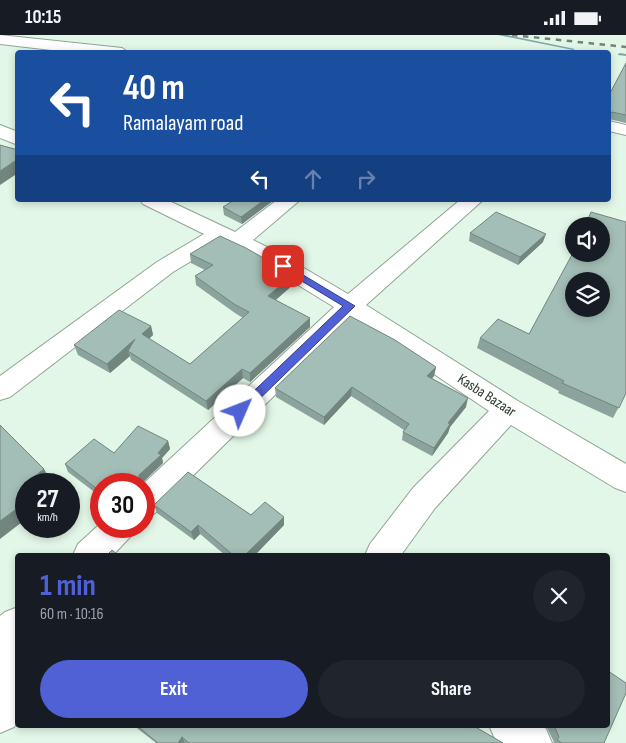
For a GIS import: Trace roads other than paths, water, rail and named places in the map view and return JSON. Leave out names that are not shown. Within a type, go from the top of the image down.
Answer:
[{"type":"street","points":[[0,39],[96,50]]},
{"type":"street","points":[[611,126],[626,130]]},
{"type":"street","points":[[0,130],[15,138]]},
{"type":"street","name":"Kasba Bazaar","points":[[154,202],[267,256],[350,306],[508,409],[626,479]]},
{"type":"street","points":[[0,390],[165,267],[229,238],[287,202]]},
{"type":"street","points":[[155,492],[350,306],[471,202]]},
{"type":"street","points":[[383,553],[424,498],[508,409]]},
{"type":"street","points":[[92,553],[108,538]]},
{"type":"street","points":[[0,641],[15,627]]},
{"type":"street","points":[[0,657],[15,686]]},
{"type":"street","points":[[0,713],[15,693]]},
{"type":"street","points":[[513,728],[532,743]]},
{"type":"waterway","points":[[500,35],[573,49]]},
{"type":"waterway","points":[[620,54],[626,55]]},
{"type":"railway","points":[[512,35],[626,47]]}]
